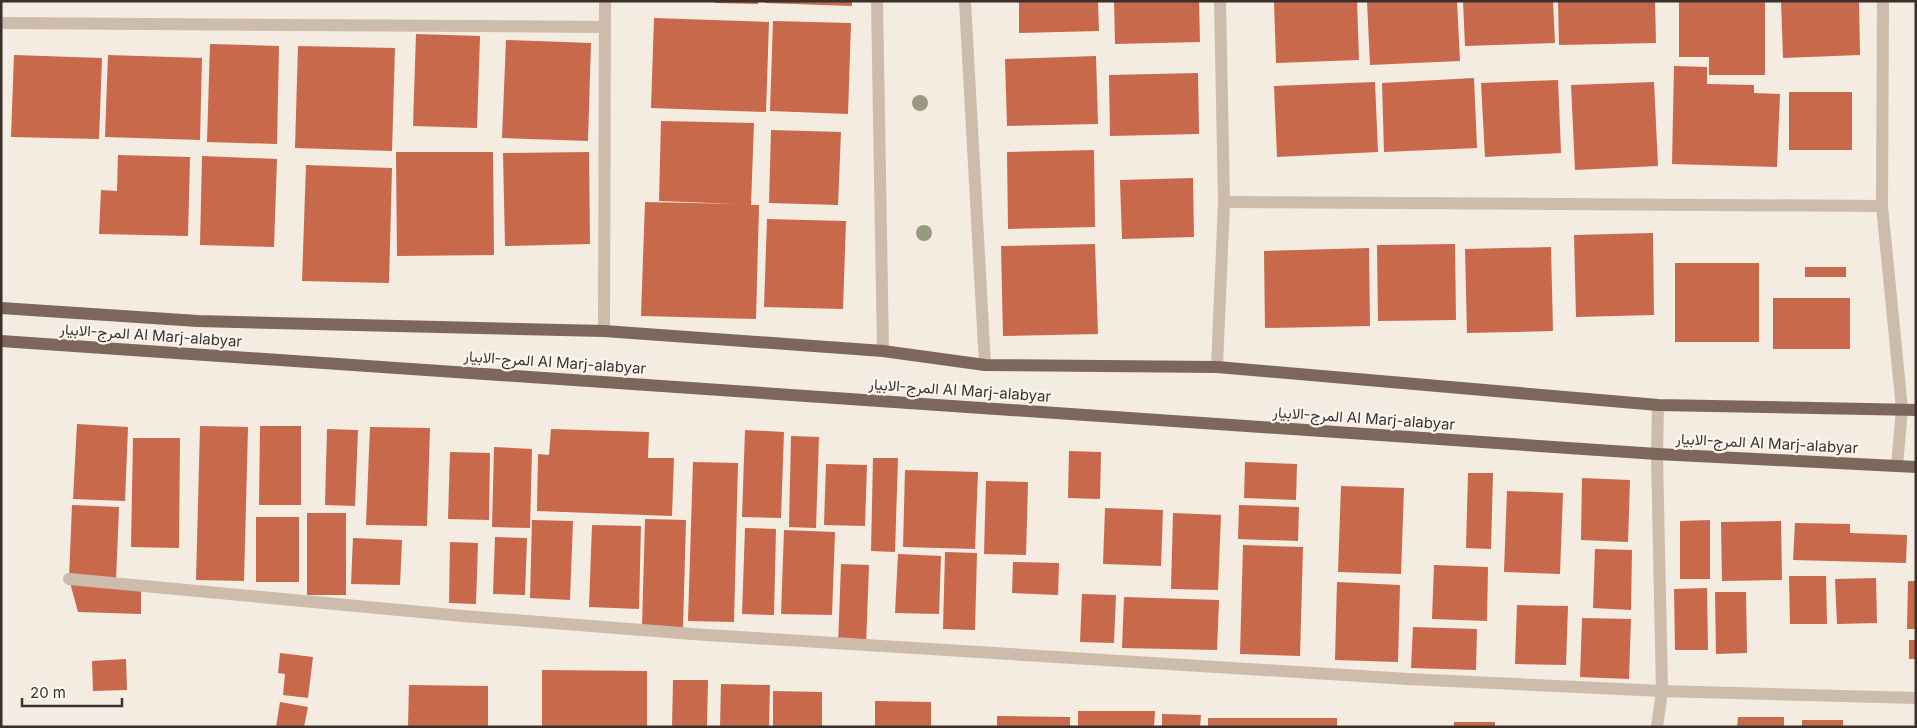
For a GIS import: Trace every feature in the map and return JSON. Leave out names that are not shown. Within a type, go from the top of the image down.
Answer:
[{"type":"main road","name":"المرج-الابيار Al Marj-alabyar","points":[[1,308],[198,321],[604,331],[883,351],[985,365],[1216,367],[1658,405],[1916,410]]},
{"type":"main road","name":"المرج-الابيار Al Marj-alabyar","points":[[1,341],[1657,454],[1916,467]]},
{"type":"street","points":[[604,331],[605,1]]},
{"type":"street","points":[[877,1],[883,351]]},
{"type":"street","points":[[965,1],[985,365]]},
{"type":"street","points":[[1216,367],[1224,202],[1220,1]]},
{"type":"street","points":[[1883,1],[1882,206],[1902,409],[1897,466]]},
{"type":"street","points":[[1,23],[605,27]]},
{"type":"street","points":[[1224,202],[1882,206]]},
{"type":"street","points":[[1657,727],[1662,691],[1657,454],[1658,405]]},
{"type":"street","points":[[69,579],[463,616],[706,635],[1408,678],[1662,691],[1916,698]]},
{"type":"building","points":[[715,1],[758,1],[758,4],[715,3]]},
{"type":"building","points":[[765,1],[852,1],[852,6],[765,3]]},
{"type":"building","points":[[1019,1],[1098,1],[1099,31],[1019,33]]},
{"type":"building","points":[[1114,1],[1199,1],[1200,42],[1115,44]]},
{"type":"building","points":[[1274,1],[1357,1],[1359,60],[1276,63]]},
{"type":"building","points":[[1367,1],[1457,1],[1460,61],[1370,65]]},
{"type":"building","points":[[1463,1],[1553,1],[1555,43],[1465,46]]},
{"type":"building","points":[[1558,1],[1655,1],[1656,43],[1559,45]]},
{"type":"building","points":[[1679,1],[1765,1],[1765,75],[1709,75],[1709,57],[1679,57]]},
{"type":"building","points":[[1781,1],[1859,1],[1860,55],[1783,58]]},
{"type":"building","points":[[654,18],[769,22],[766,112],[651,108]]},
{"type":"building","points":[[773,21],[851,23],[848,114],[770,111]]},
{"type":"building","points":[[416,34],[480,36],[477,128],[413,126]]},
{"type":"building","points":[[506,40],[591,43],[588,141],[502,138]]},
{"type":"building","points":[[210,44],[279,46],[277,144],[207,142]]},
{"type":"building","points":[[298,46],[395,48],[392,151],[295,148]]},
{"type":"building","points":[[14,55],[102,58],[99,139],[11,137]]},
{"type":"building","points":[[108,55],[202,58],[200,140],[105,137]]},
{"type":"building","points":[[1096,56],[1098,124],[1007,126],[1005,59]]},
{"type":"building","points":[[1674,66],[1707,67],[1707,84],[1754,85],[1754,93],[1780,94],[1777,167],[1672,164]]},
{"type":"building","points":[[1198,73],[1199,134],[1110,136],[1109,75]]},
{"type":"building","points":[[1474,78],[1477,148],[1384,152],[1382,83]]},
{"type":"building","points":[[1558,80],[1561,153],[1485,157],[1481,83]]},
{"type":"building","points":[[1375,82],[1378,152],[1277,157],[1274,86]]},
{"type":"building","points":[[1654,82],[1658,166],[1575,170],[1571,85]]},
{"type":"building","points":[[1789,92],[1852,92],[1852,150],[1789,150]]},
{"type":"building","points":[[661,121],[754,123],[751,205],[759,205],[756,319],[641,316],[645,202],[738,204],[659,201]]},
{"type":"building","points":[[771,130],[841,132],[838,205],[769,203]]},
{"type":"building","points":[[1094,150],[1095,227],[1008,229],[1007,152]]},
{"type":"building","points":[[396,152],[493,152],[494,255],[397,256]]},
{"type":"building","points":[[589,152],[590,244],[505,246],[503,153]]},
{"type":"building","points":[[118,155],[190,157],[188,236],[99,234],[101,190],[117,191]]},
{"type":"building","points":[[202,156],[277,159],[274,247],[200,245]]},
{"type":"building","points":[[306,165],[392,168],[389,283],[302,281]]},
{"type":"building","points":[[1193,178],[1194,237],[1122,239],[1120,180]]},
{"type":"building","points":[[767,219],[846,221],[843,309],[764,307]]},
{"type":"building","points":[[1653,233],[1654,315],[1576,317],[1574,235]]},
{"type":"building","points":[[1095,244],[1098,334],[1003,336],[1001,246]]},
{"type":"building","points":[[1455,244],[1456,320],[1378,321],[1377,245]]},
{"type":"building","points":[[1551,247],[1553,331],[1467,333],[1465,249]]},
{"type":"building","points":[[1369,248],[1370,326],[1265,328],[1264,251]]},
{"type":"building","points":[[1675,263],[1759,263],[1759,342],[1675,342]]},
{"type":"building","points":[[1805,267],[1846,267],[1846,277],[1805,277]]},
{"type":"building","points":[[1773,298],[1850,298],[1850,349],[1773,349]]},
{"type":"building","points":[[77,424],[128,427],[125,501],[73,499]]},
{"type":"building","points":[[200,426],[248,427],[244,581],[196,580]]},
{"type":"building","points":[[260,426],[301,426],[301,505],[259,505]]},
{"type":"building","points":[[370,427],[430,428],[427,526],[366,525]]},
{"type":"building","points":[[327,429],[358,430],[355,506],[325,505]]},
{"type":"building","points":[[551,429],[649,432],[648,458],[674,458],[672,516],[537,511],[538,454],[549,455]]},
{"type":"building","points":[[745,430],[784,432],[781,518],[742,517]]},
{"type":"building","points":[[791,436],[819,437],[816,528],[789,527]]},
{"type":"building","points":[[133,438],[180,438],[179,548],[131,547]]},
{"type":"building","points":[[494,447],[532,449],[530,528],[492,527]]},
{"type":"building","points":[[1069,451],[1101,452],[1100,499],[1068,498]]},
{"type":"building","points":[[450,452],[490,453],[489,520],[448,519]]},
{"type":"building","points":[[873,458],[898,458],[895,552],[871,551]]},
{"type":"building","points":[[693,462],[738,463],[734,622],[688,621]]},
{"type":"building","points":[[1245,462],[1297,464],[1296,500],[1244,498]]},
{"type":"building","points":[[826,464],[867,465],[865,526],[824,525]]},
{"type":"building","points":[[905,470],[978,472],[975,549],[903,547]]},
{"type":"building","points":[[1468,473],[1493,473],[1491,549],[1466,548]]},
{"type":"building","points":[[1582,478],[1630,480],[1628,542],[1581,540]]},
{"type":"building","points":[[986,481],[1028,482],[1026,555],[984,554]]},
{"type":"building","points":[[1341,486],[1404,488],[1401,574],[1338,572]]},
{"type":"building","points":[[1507,491],[1563,493],[1560,574],[1504,572]]},
{"type":"building","points":[[72,505],[119,507],[116,581],[141,587],[141,614],[78,612],[69,579]]},
{"type":"building","points":[[1239,505],[1299,507],[1298,541],[1238,539]]},
{"type":"building","points":[[1105,508],[1163,510],[1161,566],[1103,564]]},
{"type":"building","points":[[307,513],[346,513],[346,595],[307,595]]},
{"type":"building","points":[[1173,513],[1221,515],[1218,590],[1171,589]]},
{"type":"building","points":[[256,517],[299,517],[299,582],[256,582]]},
{"type":"building","points":[[645,519],[686,520],[683,628],[642,627]]},
{"type":"building","points":[[532,520],[573,521],[570,600],[530,598]]},
{"type":"building","points":[[1710,520],[1710,579],[1680,579],[1680,521]]},
{"type":"building","points":[[1781,521],[1782,580],[1722,581],[1721,522]]},
{"type":"building","points":[[1795,523],[1850,524],[1850,533],[1907,535],[1906,563],[1793,560]]},
{"type":"building","points":[[592,525],[641,526],[639,609],[589,607]]},
{"type":"building","points":[[745,528],[776,529],[774,615],[742,614]]},
{"type":"building","points":[[784,530],[835,532],[832,615],[781,614]]},
{"type":"building","points":[[495,537],[527,538],[525,595],[493,594]]},
{"type":"building","points":[[353,538],[402,540],[400,585],[351,584]]},
{"type":"building","points":[[450,542],[478,543],[476,604],[449,603]]},
{"type":"building","points":[[1243,545],[1303,547],[1300,656],[1240,654]]},
{"type":"building","points":[[1595,549],[1632,550],[1631,610],[1593,608]]},
{"type":"building","points":[[945,552],[977,553],[975,630],[943,629]]},
{"type":"building","points":[[898,554],[941,556],[939,614],[895,613]]},
{"type":"building","points":[[1013,562],[1059,563],[1058,595],[1012,593]]},
{"type":"building","points":[[841,564],[869,565],[866,646],[838,646]]},
{"type":"building","points":[[1434,565],[1488,567],[1487,621],[1432,619]]},
{"type":"building","points":[[1789,576],[1826,576],[1827,624],[1790,624]]},
{"type":"building","points":[[1876,578],[1877,623],[1837,624],[1835,579]]},
{"type":"building","points":[[1908,581],[1916,581],[1916,629],[1907,629]]},
{"type":"building","points":[[1337,582],[1400,585],[1398,662],[1335,660]]},
{"type":"building","points":[[1707,588],[1708,650],[1675,650],[1674,589]]},
{"type":"building","points":[[1715,592],[1746,592],[1747,653],[1716,654]]},
{"type":"building","points":[[1082,594],[1116,595],[1114,643],[1080,642]]},
{"type":"building","points":[[1124,597],[1219,600],[1217,650],[1122,648]]},
{"type":"building","points":[[1517,605],[1568,606],[1566,665],[1515,664]]},
{"type":"building","points":[[1582,618],[1631,619],[1629,679],[1580,677]]},
{"type":"building","points":[[1413,627],[1477,629],[1476,670],[1411,668]]},
{"type":"building","points":[[1909,640],[1916,640],[1916,659],[1909,659]]},
{"type":"building","points":[[280,653],[313,657],[308,698],[283,695],[285,674],[278,673]]},
{"type":"building","points":[[126,659],[127,690],[93,691],[92,661]]},
{"type":"building","points":[[542,670],[647,671],[647,727],[542,727]]},
{"type":"building","points":[[673,680],[708,680],[707,727],[672,727]]},
{"type":"building","points":[[721,684],[770,685],[769,727],[720,727]]},
{"type":"building","points":[[409,685],[488,686],[488,727],[408,727]]},
{"type":"building","points":[[773,691],[822,692],[822,727],[773,727]]},
{"type":"building","points":[[875,701],[931,702],[931,727],[875,727]]},
{"type":"building","points":[[280,702],[308,707],[304,727],[276,727]]},
{"type":"building","points":[[1078,711],[1155,711],[1154,727],[1078,727]]},
{"type":"building","points":[[1162,714],[1201,715],[1200,727],[1162,727]]},
{"type":"building","points":[[997,716],[1070,717],[1070,727],[997,727]]},
{"type":"building","points":[[1738,717],[1784,717],[1784,727],[1737,727]]},
{"type":"building","points":[[1208,718],[1337,718],[1337,727],[1208,727]]},
{"type":"building","points":[[1802,720],[1843,720],[1843,727],[1802,727]]},
{"type":"building","points":[[1454,722],[1495,722],[1495,727],[1454,727]]}]
